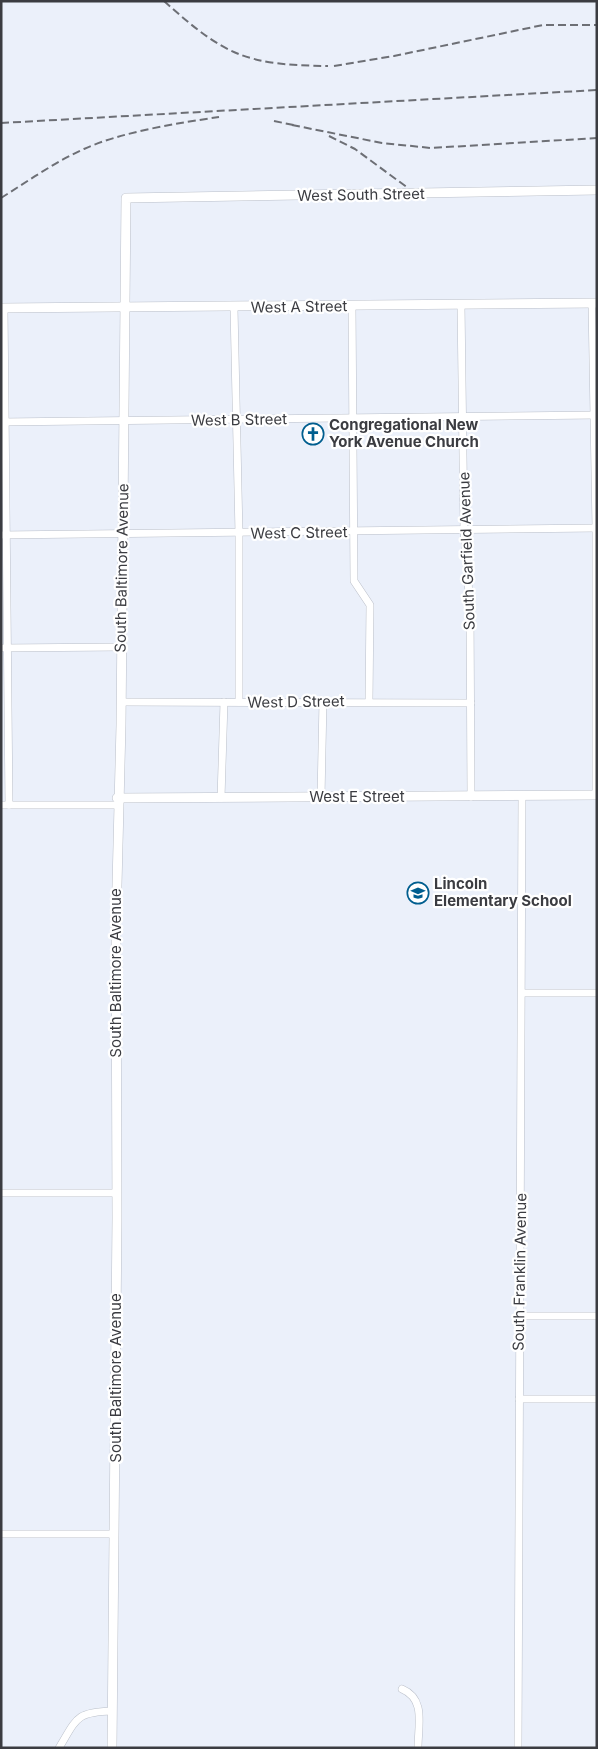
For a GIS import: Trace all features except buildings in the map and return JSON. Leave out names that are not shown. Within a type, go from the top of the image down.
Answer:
[{"type":"street","name":"West South Street","points":[[126,198],[597,190]]},
{"type":"street","name":"South Baltimore Avenue","points":[[112,1748],[117,802],[121,702],[126,198]]},
{"type":"street","name":"West A Street","points":[[3,308],[234,308],[594,303]]},
{"type":"street","points":[[594,303],[597,528],[597,796]]},
{"type":"street","name":"South Garfield Avenue","points":[[461,305],[464,530],[470,607],[472,703],[471,797]]},
{"type":"street","points":[[352,306],[352,532],[354,581],[370,605],[369,701]]},
{"type":"street","points":[[3,308],[5,805]]},
{"type":"street","points":[[234,308],[239,534],[239,702]]},
{"type":"street","name":"West B Street","points":[[4,422],[595,415]]},
{"type":"street","name":"West C Street","points":[[4,536],[597,528]]},
{"type":"street","points":[[5,648],[121,647]]},
{"type":"street","points":[[321,798],[323,701]]},
{"type":"street","name":"West D Street","points":[[121,702],[369,701],[472,703]]},
{"type":"street","points":[[221,798],[224,702]]},
{"type":"street","name":"South Franklin Avenue","points":[[518,1748],[519,1316],[523,993],[522,796]]},
{"type":"street","name":"West E Street","points":[[5,805],[221,798],[597,796]]},
{"type":"street","points":[[523,993],[597,993]]},
{"type":"street","points":[[1,1193],[116,1192]]},
{"type":"street","points":[[519,1316],[597,1316]]},
{"type":"street","points":[[519,1400],[597,1399]]},
{"type":"street","points":[[1,1534],[114,1534]]},
{"type":"street","points":[[402,1689],[412,1693],[417,1702],[418,1748]]},
{"type":"street","points":[[59,1748],[80,1716],[94,1712],[112,1711]]},
{"type":"railway","points":[[164,1],[204,34],[238,54],[276,63],[328,66]]},
{"type":"railway","points":[[334,66],[394,56],[543,25],[597,25]]},
{"type":"railway","points":[[1,123],[597,90]]},
{"type":"railway","points":[[1,198],[63,160],[99,143],[150,129],[219,117]]},
{"type":"railway","points":[[274,121],[298,126]]},
{"type":"railway","points":[[292,125],[382,143],[431,148],[597,138]]},
{"type":"railway","points":[[329,136],[355,149],[408,188]]},
{"type":"place","name":"Congregational New York Avenue Church","points":[[313,434]]},
{"type":"place","name":"Lincoln Elementary School","points":[[418,893]]}]
